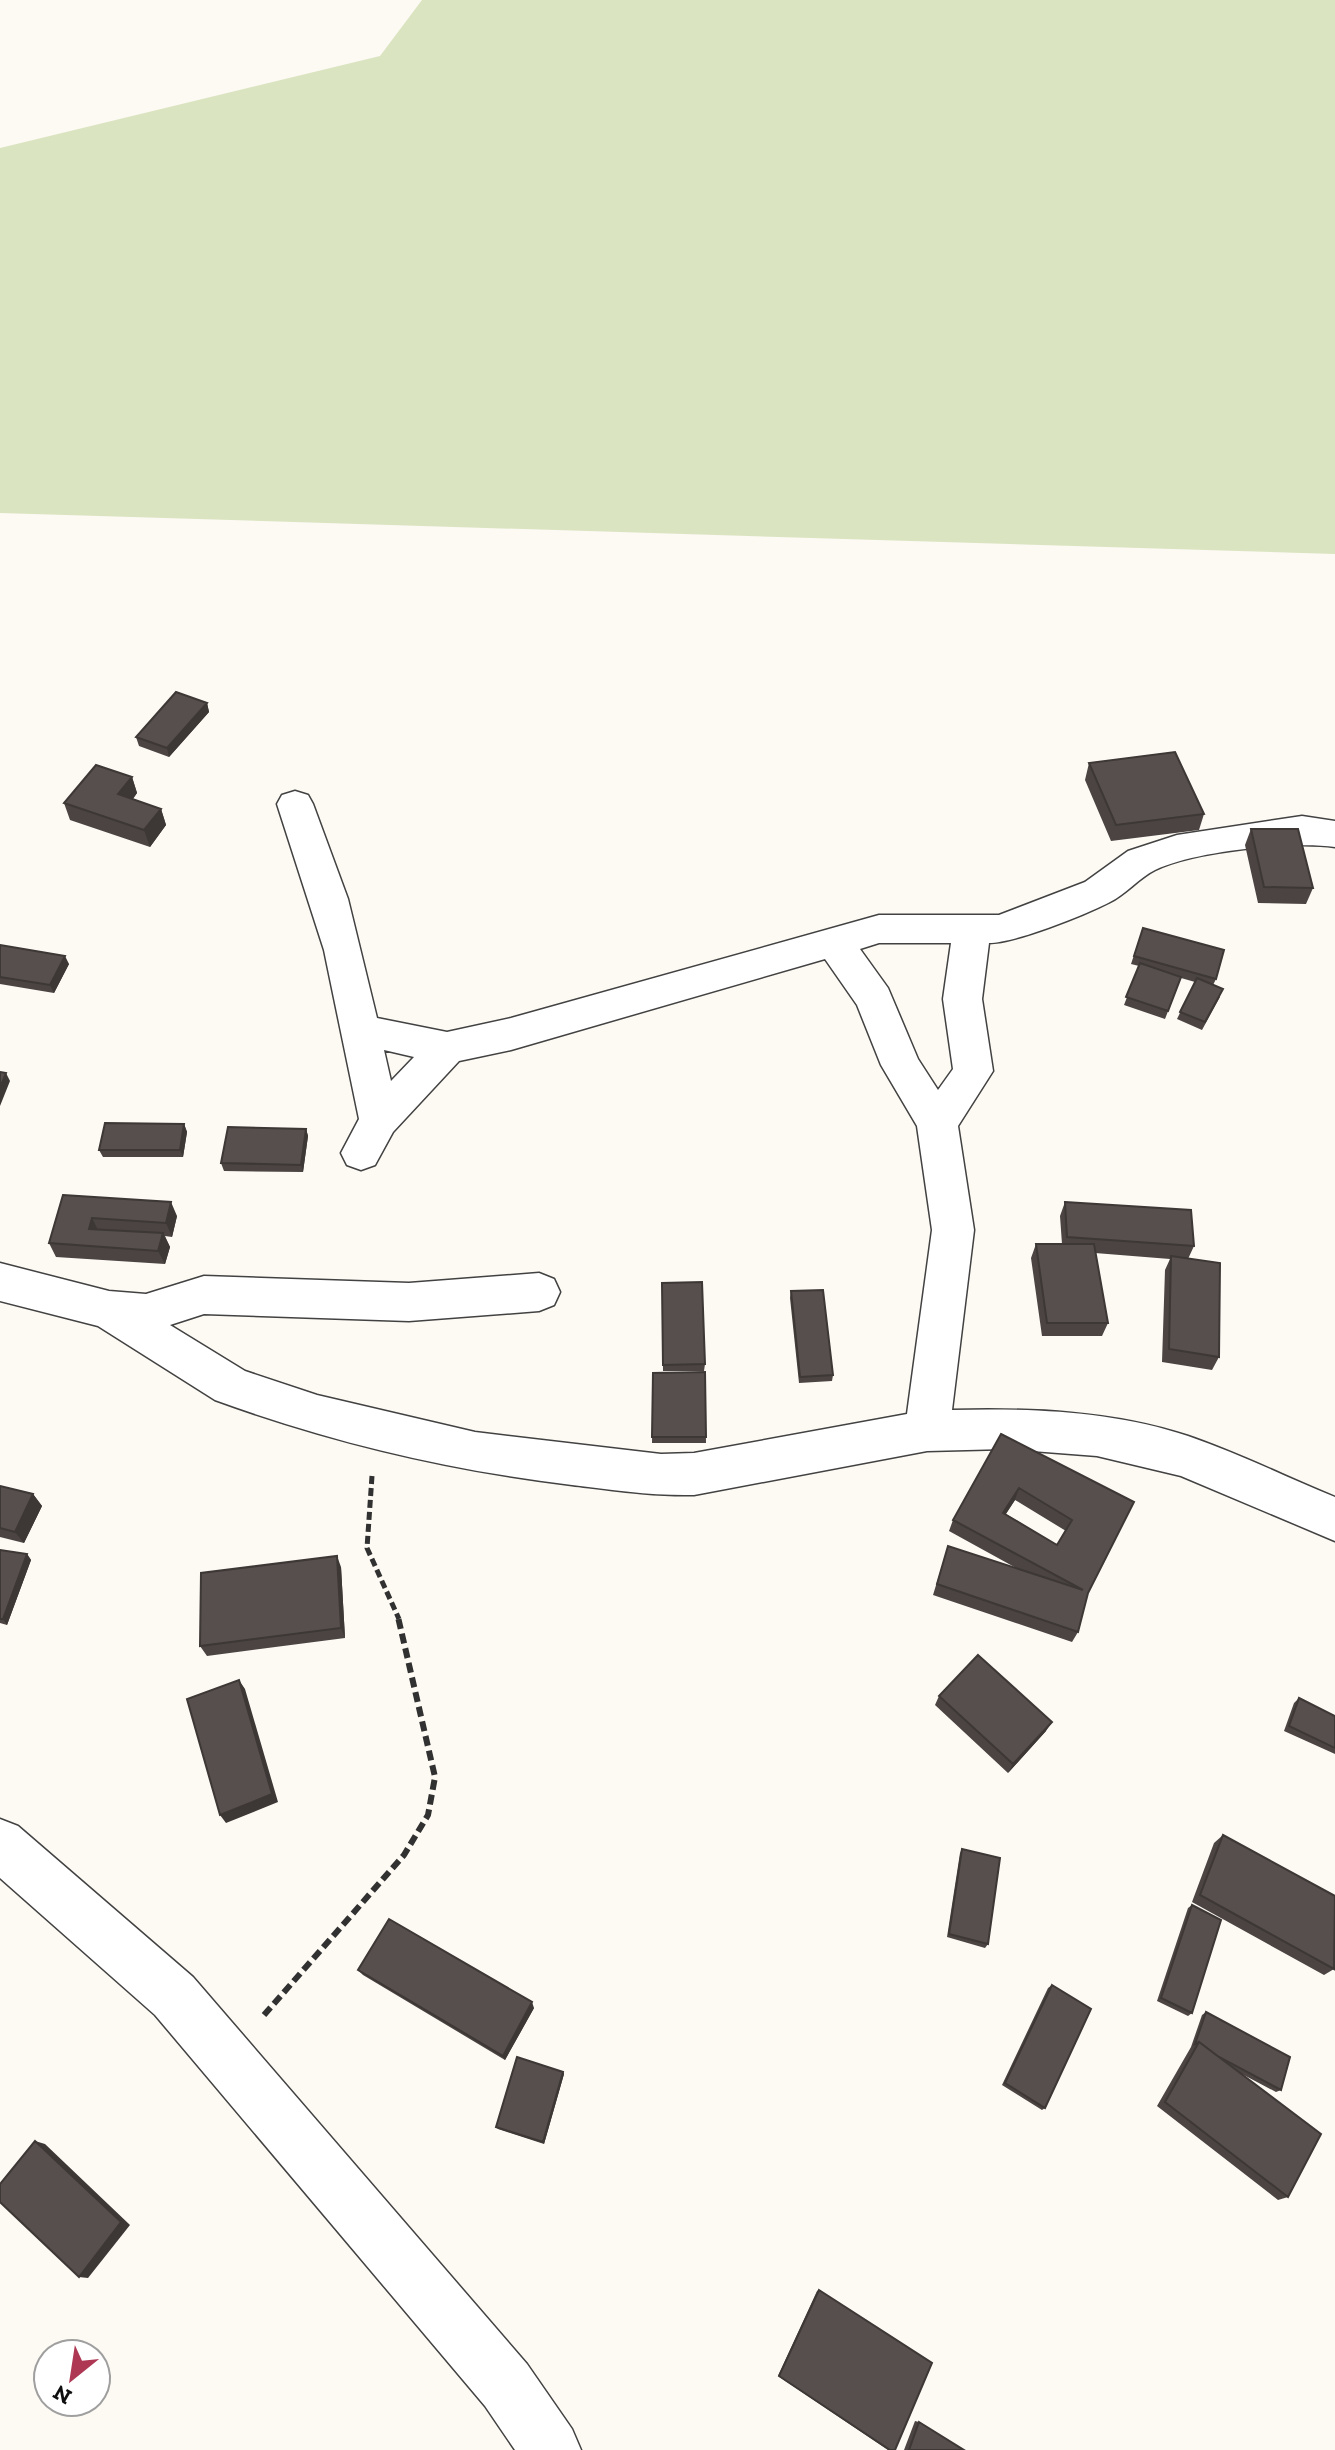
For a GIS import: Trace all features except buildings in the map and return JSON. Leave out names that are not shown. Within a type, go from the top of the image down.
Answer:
[{"type":"street","points":[[295,804],[329,899],[362,1030],[379,1120]]},
{"type":"street","points":[[362,1030],[447,1048],[511,1034],[879,929],[1001,929],[1098,892],[1141,861],[1177,848],[1302,829],[1335,834]]},
{"type":"street","points":[[937,1124],[973,1071],[962,1024],[963,961],[975,929]]},
{"type":"street","points":[[834,942],[874,999],[901,1065],[937,1124],[953,1230],[927,1431]]},
{"type":"street","points":[[361,1153],[379,1120],[447,1048]]},
{"type":"street","points":[[0,1282],[109,1310],[146,1313],[204,1295],[409,1302],[539,1292]]},
{"type":"street","points":[[109,1310],[231,1386],[317,1415],[475,1453],[661,1475],[694,1474],[927,1431],[1006,1429],[1097,1436],[1185,1456],[1335,1519]]},
{"type":"street","points":[[0,1844],[174,1996],[506,2385],[551,2450]]},
{"type":"path","points":[[227,2058],[404,1855],[428,1815],[435,1777],[398,1616],[367,1548],[372,1477],[387,1432]]},
{"type":"green space","points":[[422,0],[1335,0],[1335,554],[0,513],[0,148],[380,56]]}]
